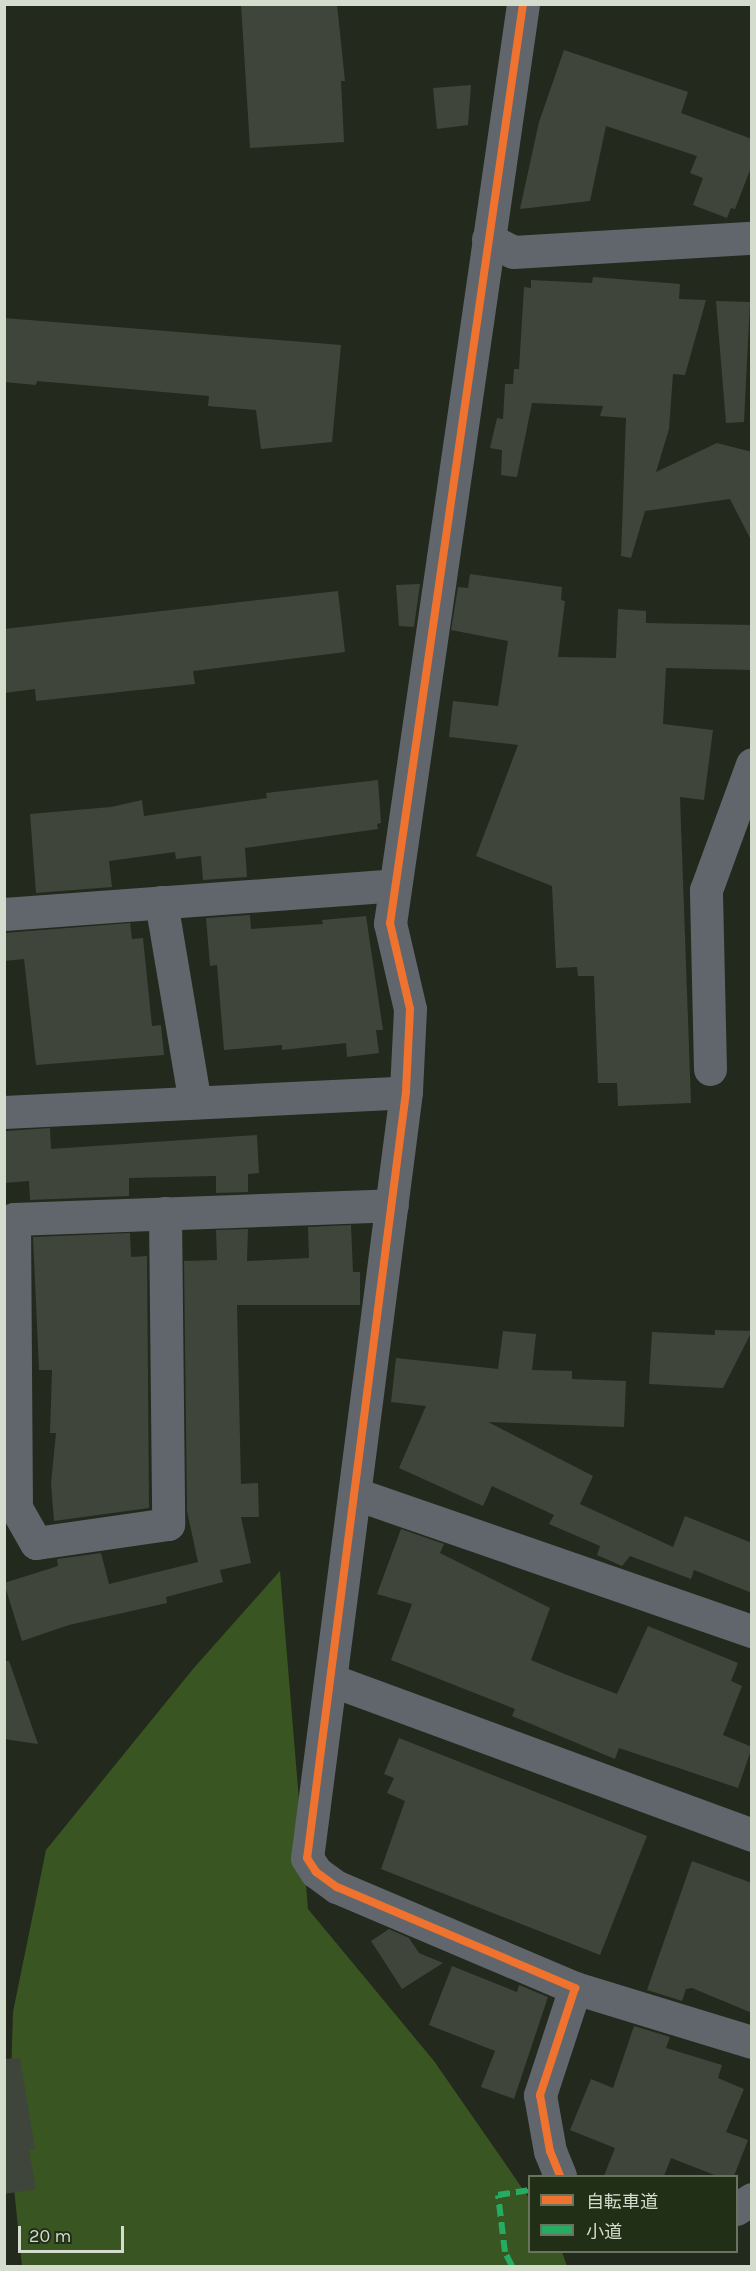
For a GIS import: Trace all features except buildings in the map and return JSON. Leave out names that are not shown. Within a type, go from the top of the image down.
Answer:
[{"type":"street","points":[[523,4],[390,923],[410,1009],[406,1092],[357,1494],[307,1858],[316,1872],[338,1887],[574,1988],[752,2042]]},
{"type":"street","points":[[488,239],[513,252],[752,238]]},
{"type":"street","points":[[710,1069],[706,890],[752,764]]},
{"type":"street","points":[[4,914],[395,885]]},
{"type":"street","points":[[161,902],[195,1102]]},
{"type":"street","points":[[4,1112],[406,1092]]},
{"type":"street","points":[[165,1214],[168,1524],[36,1542],[16,1508],[14,1219],[392,1205]]},
{"type":"street","points":[[357,1494],[752,1631]]},
{"type":"street","points":[[331,1680],[752,1835]]},
{"type":"street","points":[[560,2175],[550,2151],[540,2096],[574,1988]]},
{"type":"street","points":[[738,2207],[752,2199]]},
{"type":"green space","points":[[280,1571],[308,1909],[434,2061],[528,2197],[528,2253],[562,2253],[567,2266],[22,2266],[9,2140],[13,2012],[46,1850],[193,1669]]},
{"type":"marked path","points":[[512,2266],[505,2252],[498,2195],[528,2190]]},
{"type":"cycle path","points":[[523,4],[390,923],[410,1009],[406,1092],[307,1858],[316,1872],[337,1887],[575,1988],[540,2095],[550,2151],[560,2175]]}]
